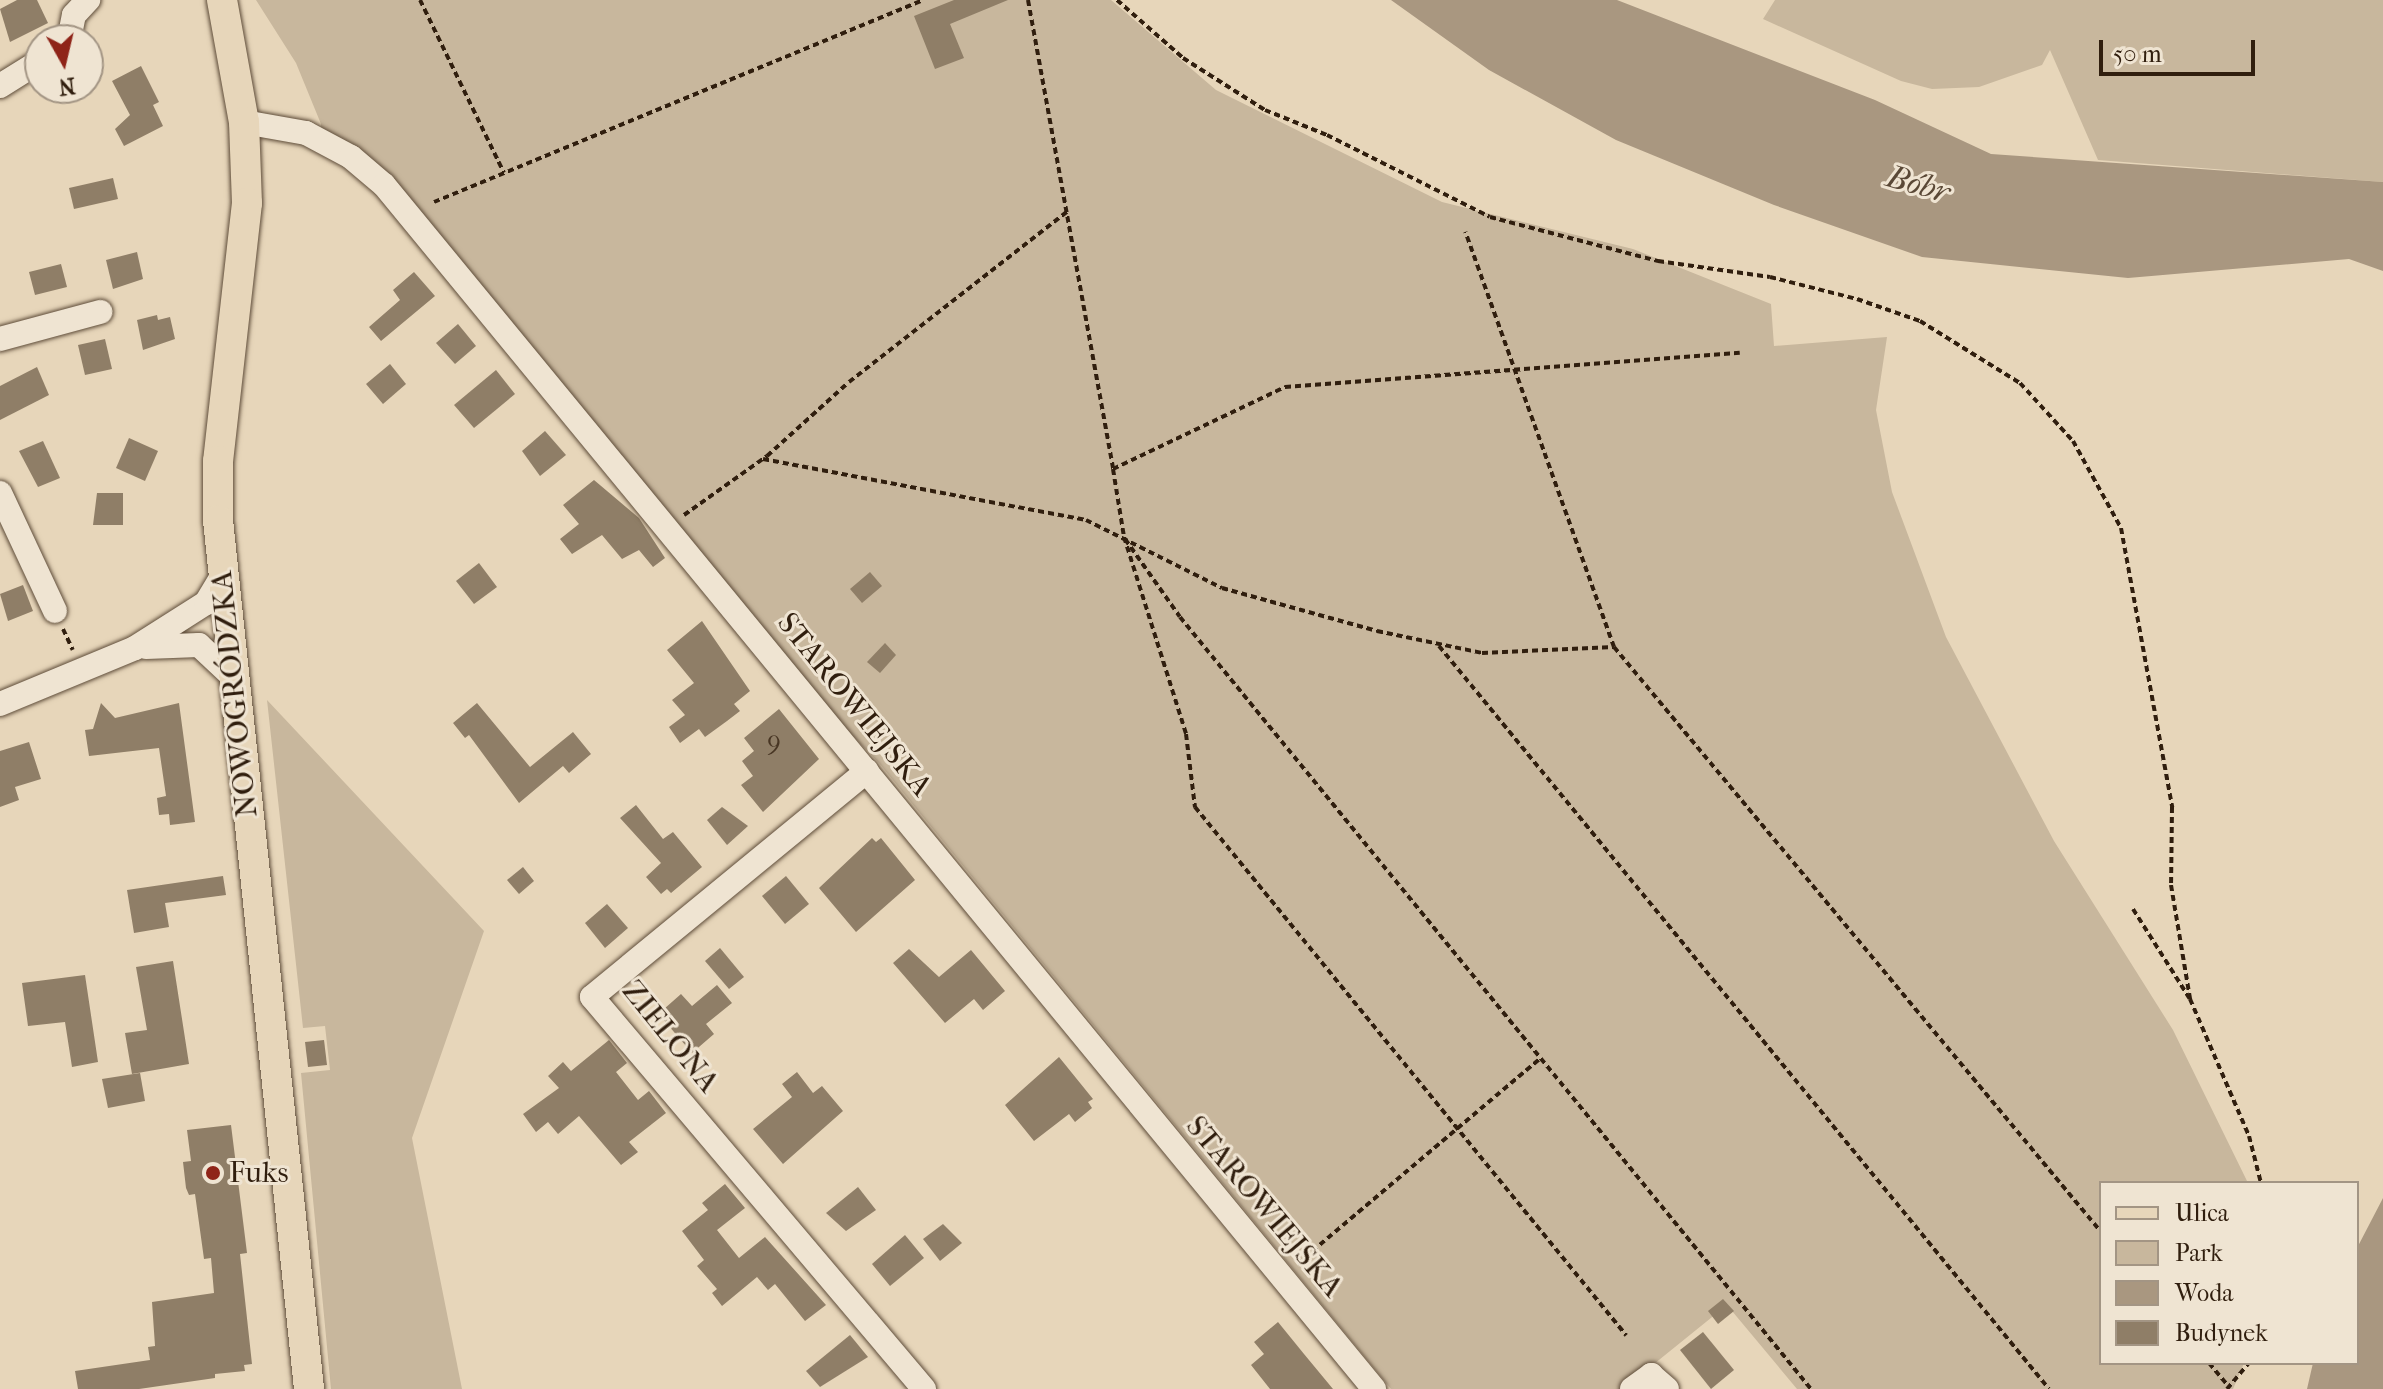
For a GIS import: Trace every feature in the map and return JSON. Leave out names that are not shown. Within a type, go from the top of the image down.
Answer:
[{"type":"main road","name":"NOWOGRÓDZKA","points":[[222,0],[244,122],[247,203],[218,461],[223,575],[309,1389]]},
{"type":"street","points":[[72,24],[74,15],[88,0]]},
{"type":"street","points":[[0,86],[24,71]]},
{"type":"street","name":"STAROWIEJSKA","points":[[244,122],[306,133],[351,157],[384,185],[1374,1389]]},
{"type":"street","points":[[0,339],[100,312]]},
{"type":"street","points":[[0,493],[55,611]]},
{"type":"street","points":[[0,704],[135,648],[206,603],[223,575]]},
{"type":"street","points":[[135,648],[199,645],[232,676]]},
{"type":"street","name":"ZIELONA","points":[[867,771],[592,997],[924,1389]]},
{"type":"street","points":[[1632,1389],[1651,1375],[1667,1389]]},
{"type":"path","points":[[420,0],[504,173]]},
{"type":"path","points":[[434,202],[923,0]]},
{"type":"path","points":[[1028,0],[1124,537],[1186,734],[1195,807],[1626,1335]]},
{"type":"path","points":[[1117,0],[1183,58],[1265,110],[1327,135],[1476,211],[1658,261],[1770,277],[1857,299],[1920,321],[2020,383],[2073,441],[2121,528],[2172,807],[2171,885],[2190,999]]},
{"type":"path","points":[[667,528],[763,459],[849,382],[1068,211]]},
{"type":"path","points":[[1465,232],[1614,647],[2099,1230]]},
{"type":"path","points":[[1113,469],[1285,387],[1740,353]]},
{"type":"path","points":[[763,459],[1086,520],[1222,588],[1438,644],[1482,653],[1614,647]]},
{"type":"path","points":[[1124,537],[1180,617],[1811,1389]]},
{"type":"path","points":[[55,611],[76,656]]},
{"type":"path","points":[[1438,644],[2049,1389]]},
{"type":"path","points":[[2133,909],[2190,999],[2249,1136],[2260,1181]]},
{"type":"path","points":[[1281,1278],[1540,1059]]},
{"type":"path","points":[[2211,1365],[2228,1388],[2247,1365]]},
{"type":"green space","points":[[256,0],[1111,0],[1216,90],[1442,202],[1633,249],[1771,304],[1774,346],[1887,337],[1876,410],[1892,492],[1946,637],[2054,841],[2173,1030],[2247,1181],[2099,1181],[2099,1365],[2243,1365],[2233,1389],[1797,1389],[1727,1305],[1623,1389],[1391,1389],[879,763],[658,533],[354,162],[321,139],[321,124],[296,63]]},
{"type":"green space","points":[[1775,0],[2383,0],[2383,182],[2098,160],[2050,50],[2042,65],[1979,87],[1932,89],[1901,81],[1763,19]]},
{"type":"green space","points":[[267,700],[484,931],[412,1138],[462,1389],[331,1389],[301,1073],[330,1070],[325,1026],[303,1028]]},
{"type":"water","name":"Bóbr","points":[[1391,0],[1617,0],[1875,100],[1991,154],[2383,182],[2383,271],[2349,259],[2128,278],[1922,257],[1774,205],[1616,140],[1489,70]]},
{"type":"water","points":[[2383,1198],[2383,1389],[2307,1389],[2313,1365],[2359,1365],[2359,1244]]},
{"type":"building","points":[[17,0],[37,0],[48,23],[24,24],[24,35],[10,42],[0,9]]},
{"type":"building","points":[[954,0],[1008,0],[950,24],[964,58],[935,69],[914,16]]},
{"type":"building","points":[[141,66],[159,102],[153,105],[163,126],[124,146],[115,129],[130,115],[112,81]]},
{"type":"building","points":[[113,178],[118,199],[74,209],[69,188]]},
{"type":"building","points":[[137,252],[143,279],[113,289],[106,260]]},
{"type":"building","points":[[61,264],[67,287],[35,295],[29,272]]},
{"type":"building","points":[[414,272],[435,296],[381,341],[369,327],[400,300],[393,290]]},
{"type":"building","points":[[157,315],[158,320],[170,317],[175,339],[143,350],[137,320]]},
{"type":"building","points":[[458,324],[476,346],[455,364],[436,343]]},
{"type":"building","points":[[105,339],[112,369],[85,375],[78,345]]},
{"type":"building","points":[[390,364],[406,384],[383,404],[366,384]]},
{"type":"building","points":[[37,367],[49,395],[0,420],[0,386]]},
{"type":"building","points":[[496,370],[515,394],[474,428],[454,405]]},
{"type":"building","points":[[545,431],[566,455],[540,476],[522,451]]},
{"type":"building","points":[[129,438],[158,451],[145,481],[116,468]]},
{"type":"building","points":[[43,441],[60,478],[38,487],[19,451]]},
{"type":"building","points":[[594,480],[639,518],[665,558],[653,567],[639,550],[622,559],[602,535],[572,554],[560,539],[579,524],[563,505]]},
{"type":"building","points":[[97,493],[123,493],[123,525],[93,525]]},
{"type":"building","points":[[479,563],[497,587],[474,604],[456,581]]},
{"type":"building","points":[[870,572],[882,586],[862,603],[850,589]]},
{"type":"building","points":[[23,585],[33,611],[8,621],[0,594]]},
{"type":"building","points":[[702,621],[750,691],[734,704],[740,711],[727,721],[705,737],[699,729],[680,743],[669,727],[685,715],[672,700],[694,683],[667,650]]},
{"type":"building","points":[[885,643],[896,655],[880,673],[867,662]]},
{"type":"building","points":[[101,703],[115,718],[179,703],[195,822],[170,825],[169,814],[159,815],[157,798],[166,796],[159,748],[89,756],[85,730],[93,729]]},
{"type":"building","points":[[477,703],[530,767],[573,732],[591,754],[569,773],[563,766],[519,803],[469,735],[465,738],[453,723]]},
{"type":"building","points":[[779,709],[819,759],[763,812],[741,785],[753,776],[742,761],[754,751],[744,738]]},
{"type":"building","points":[[29,742],[41,779],[15,787],[19,800],[0,807],[0,751]]},
{"type":"building","points":[[636,805],[663,839],[673,832],[702,867],[671,893],[667,889],[661,894],[646,877],[661,863],[620,818]]},
{"type":"building","points":[[722,807],[748,826],[727,845],[707,820]]},
{"type":"building","points":[[872,838],[876,842],[881,838],[915,880],[856,932],[819,888]]},
{"type":"building","points":[[523,867],[534,881],[519,894],[507,880]]},
{"type":"building","points":[[223,876],[226,895],[165,903],[169,927],[134,933],[127,890]]},
{"type":"building","points":[[786,876],[809,904],[785,924],[762,896]]},
{"type":"building","points":[[607,904],[628,928],[605,948],[585,923]]},
{"type":"building","points":[[720,948],[744,977],[729,989],[705,961]]},
{"type":"building","points":[[909,949],[939,977],[971,950],[1005,991],[983,1010],[974,999],[945,1023],[893,963]]},
{"type":"building","points":[[173,961],[189,1064],[132,1074],[125,1033],[147,1030],[136,967]]},
{"type":"building","points":[[85,975],[98,1062],[72,1067],[65,1022],[28,1026],[22,983]]},
{"type":"building","points":[[717,985],[732,1003],[706,1024],[714,1034],[692,1053],[662,1018],[667,1013],[664,1009],[681,994],[692,1006]]},
{"type":"building","points":[[324,1040],[327,1065],[308,1067],[305,1042]]},
{"type":"building","points":[[609,1040],[627,1063],[616,1072],[638,1100],[649,1091],[666,1113],[629,1142],[638,1152],[621,1165],[579,1116],[558,1134],[548,1122],[536,1132],[523,1114],[559,1088],[548,1076],[563,1062],[571,1071]]},
{"type":"building","points":[[1059,1057],[1093,1099],[1088,1102],[1092,1108],[1075,1122],[1069,1114],[1034,1141],[1005,1105]]},
{"type":"building","points":[[797,1072],[813,1093],[822,1086],[843,1111],[783,1164],[753,1129],[792,1097],[782,1084]]},
{"type":"building","points":[[140,1073],[145,1101],[108,1108],[102,1079]]},
{"type":"building","points":[[231,1125],[247,1253],[240,1254],[252,1364],[244,1365],[245,1371],[215,1374],[215,1378],[139,1389],[78,1389],[75,1371],[150,1360],[148,1347],[155,1346],[152,1302],[214,1293],[211,1258],[204,1259],[195,1194],[189,1195],[186,1188],[183,1162],[191,1161],[187,1130]]},
{"type":"building","points":[[725,1184],[745,1208],[717,1230],[739,1258],[765,1237],[826,1305],[805,1321],[775,1284],[768,1290],[757,1277],[722,1306],[712,1293],[717,1289],[697,1266],[704,1260],[682,1231],[708,1210],[702,1203]]},
{"type":"building","points":[[858,1187],[876,1210],[846,1231],[826,1213]]},
{"type":"building","points":[[943,1224],[962,1243],[940,1261],[923,1239]]},
{"type":"building","points":[[905,1235],[924,1258],[890,1286],[872,1264]]},
{"type":"building","points":[[1723,1299],[1734,1311],[1718,1324],[1708,1311]]},
{"type":"building","points":[[1278,1322],[1333,1389],[1270,1389],[1251,1365],[1264,1354],[1254,1342]]},
{"type":"building","points":[[1703,1332],[1734,1370],[1711,1389],[1680,1350]]},
{"type":"building","points":[[850,1335],[868,1357],[820,1387],[806,1371]]},
{"type":"place","name":"Fuks","points":[[213,1173]]}]
